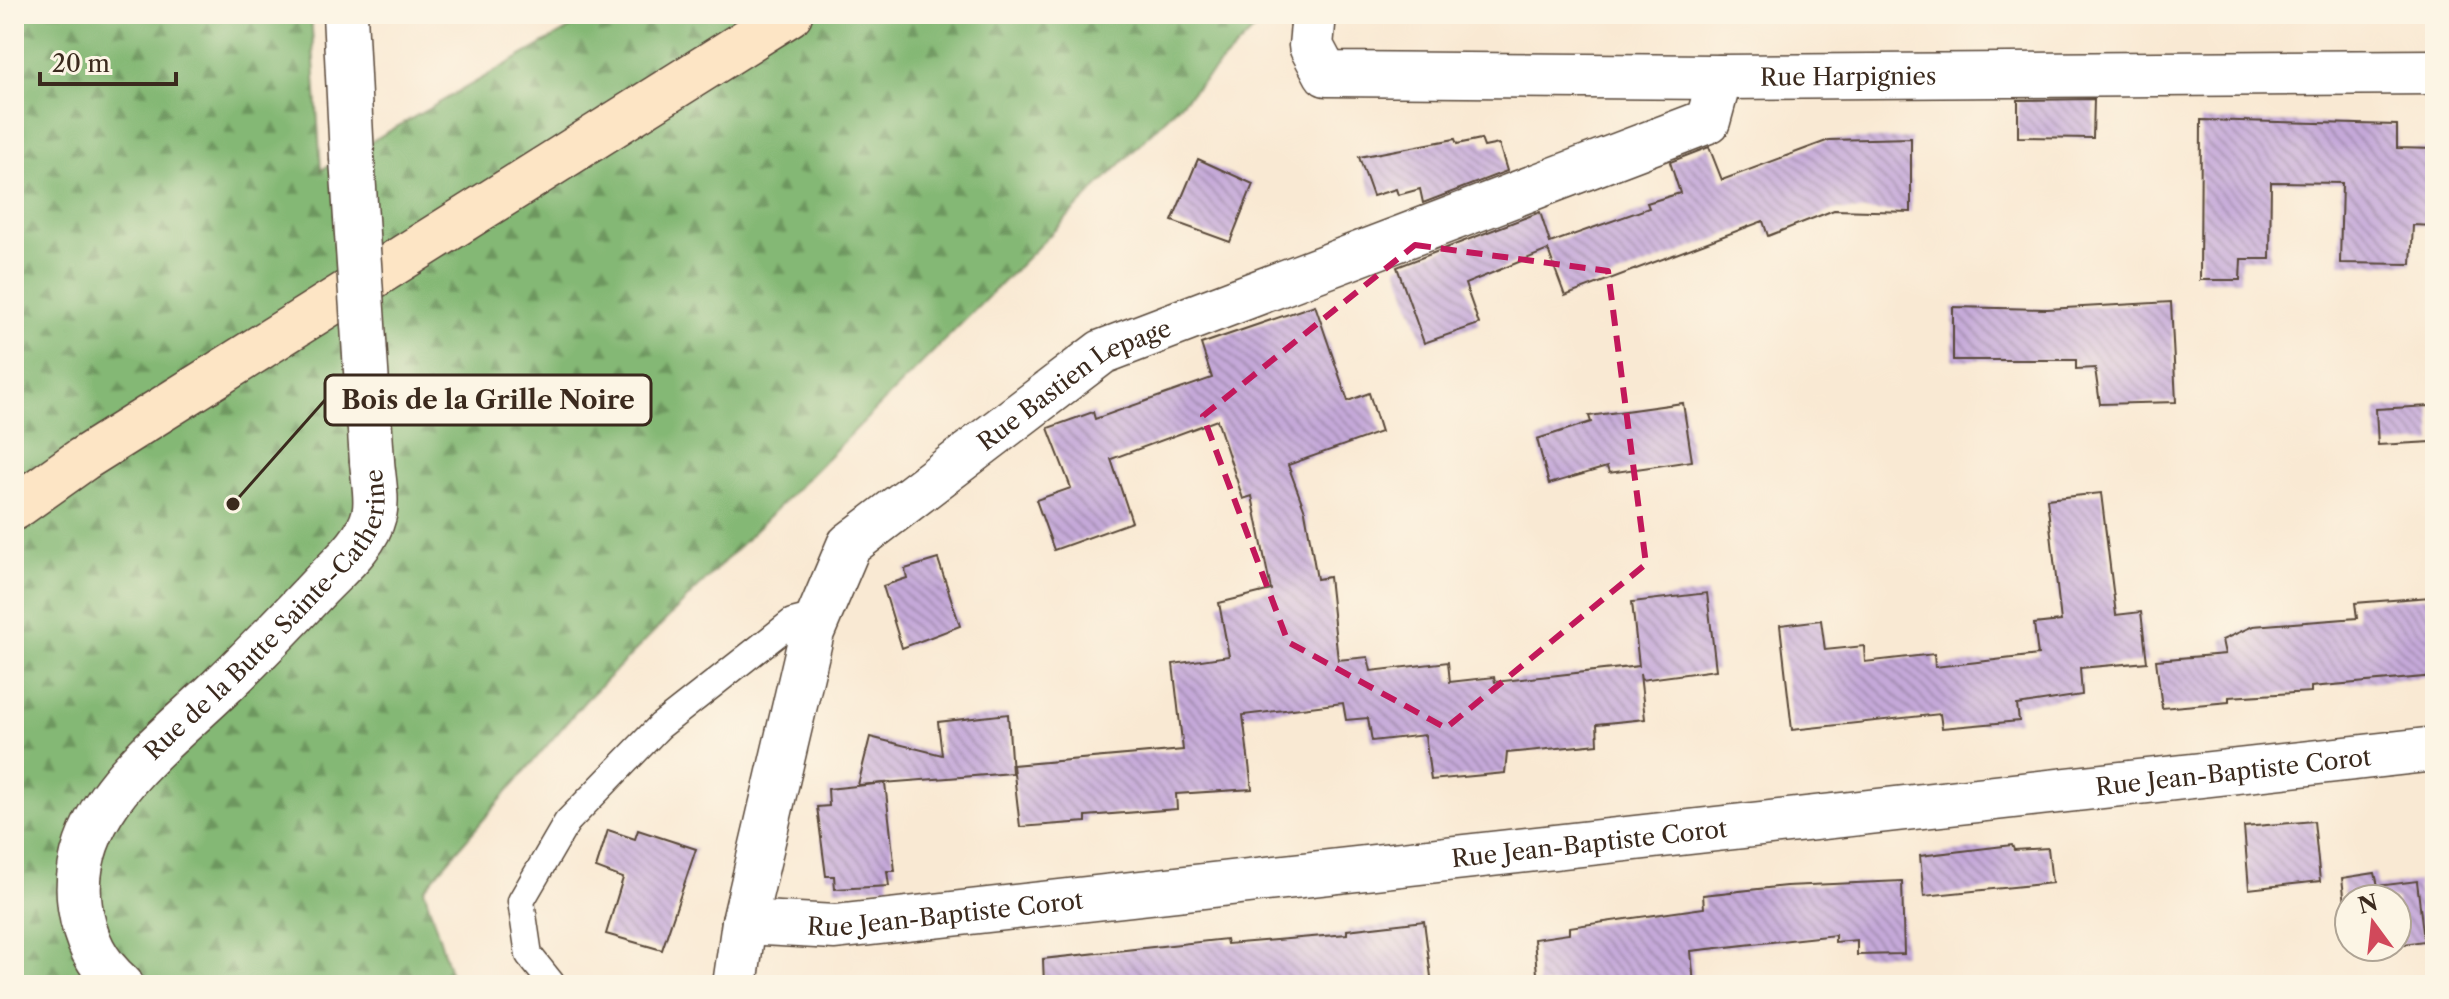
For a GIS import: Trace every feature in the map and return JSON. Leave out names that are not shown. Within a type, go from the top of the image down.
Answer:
[{"type":"main road","points":[[14,508],[83,459],[790,14]]},
{"type":"street","name":"Rue de la Butte Sainte-Catherine","points":[[121,985],[101,968],[84,934],[78,894],[82,853],[97,818],[133,771],[246,664],[354,551],[374,515],[345,14]]},
{"type":"street","name":"Rue Harpignies","points":[[1314,14],[1311,46],[1326,74],[1720,77],[2435,72]]},
{"type":"street","name":"Rue Bastien Lepage","points":[[735,985],[744,922],[812,632],[849,545],[1102,352],[1708,121],[1720,77]]},
{"type":"street","name":"Rue Jean-Baptiste Corot","points":[[744,922],[825,928],[2435,749]]},
{"type":"lane","points":[[553,985],[529,955],[521,901],[567,822],[660,726],[792,622],[819,615]]},
{"type":"highlighted area","points":[[1415,245],[1608,271],[1646,564],[1446,728],[1288,642],[1203,416]]},
{"type":"green space","points":[[14,14],[311,14],[321,170],[595,14],[1270,14],[585,701],[424,889],[454,985],[14,985]]},
{"type":"building","points":[[2094,99],[2093,138],[2018,137],[2018,100]]},
{"type":"building","points":[[2201,120],[2397,125],[2397,148],[2435,149],[2435,226],[2413,225],[2411,264],[2340,263],[2342,183],[2271,182],[2270,259],[2241,259],[2240,280],[2200,280]]},
{"type":"building","points":[[1911,138],[1911,212],[1834,210],[1768,236],[1763,221],[1565,296],[1548,250],[1465,284],[1479,324],[1424,343],[1397,267],[1540,212],[1550,243],[1649,208],[1647,203],[1680,193],[1670,162],[1709,147],[1722,180],[1829,140]]},
{"type":"building","points":[[1455,139],[1457,144],[1481,139],[1484,147],[1499,144],[1507,171],[1423,203],[1420,189],[1398,195],[1396,189],[1373,196],[1359,157]]},
{"type":"building","points":[[1198,159],[1253,184],[1230,242],[1172,221]]},
{"type":"building","points":[[2171,302],[2176,402],[2100,404],[2095,368],[2076,369],[2076,360],[1953,360],[1953,307],[2047,309]]},
{"type":"building","points":[[1315,305],[1348,401],[1369,393],[1381,432],[1288,465],[1305,511],[1317,579],[1329,577],[1338,660],[1368,657],[1371,671],[1448,662],[1450,682],[1494,677],[1495,682],[1639,666],[1632,602],[1707,593],[1716,670],[1641,680],[1640,674],[1645,719],[1597,724],[1598,744],[1507,753],[1505,773],[1431,780],[1425,735],[1372,741],[1368,718],[1346,720],[1343,703],[1243,715],[1252,789],[1176,794],[1177,809],[1086,816],[1086,822],[1020,827],[1013,765],[1183,750],[1173,664],[1229,656],[1219,603],[1271,590],[1252,496],[1243,499],[1217,420],[1111,459],[1132,522],[1054,550],[1036,500],[1071,488],[1048,428],[1093,412],[1095,419],[1212,378],[1201,344]]},
{"type":"building","points":[[1683,403],[1692,461],[1609,473],[1607,467],[1549,484],[1537,439],[1591,422],[1589,416]]},
{"type":"building","points":[[2430,406],[2432,442],[2378,445],[2376,409]]},
{"type":"building","points":[[2101,493],[2116,615],[2141,612],[2147,662],[2080,668],[2082,695],[2017,705],[2019,721],[1942,728],[1940,714],[1792,730],[1780,625],[1821,620],[1825,650],[1864,646],[1865,662],[1934,654],[1935,667],[2038,655],[2034,624],[2061,621],[2047,499]]},
{"type":"building","points":[[938,559],[960,626],[902,648],[883,586],[907,578],[905,569]]},
{"type":"building","points":[[2430,597],[2435,676],[2311,687],[2311,692],[2229,697],[2229,702],[2162,708],[2156,660],[2225,654],[2222,640],[2253,626],[2357,618],[2355,603]]},
{"type":"building","points":[[1008,714],[1012,773],[858,785],[870,737],[942,755],[938,722]]},
{"type":"building","points":[[885,783],[895,871],[887,871],[889,886],[835,889],[834,876],[826,876],[817,807],[829,806],[828,789]]},
{"type":"building","points":[[2314,821],[2320,881],[2249,889],[2244,827]]},
{"type":"building","points":[[608,830],[635,839],[638,830],[696,849],[662,950],[606,934],[623,878],[596,868]]},
{"type":"building","points":[[2012,845],[2014,850],[2048,848],[2052,883],[1924,896],[1920,856]]},
{"type":"building","points":[[2375,873],[2377,883],[2343,883],[2342,878]]},
{"type":"building","points":[[1902,881],[1904,954],[1857,955],[1857,940],[1835,942],[1835,935],[1691,951],[1694,985],[1538,985],[1534,939],[1569,934],[1569,927],[1704,908],[1703,895],[1786,886]]},
{"type":"building","points":[[2417,881],[2424,941],[2413,943],[2413,883],[2401,883]]},
{"type":"building","points":[[1424,921],[1432,985],[1044,985],[1043,959],[1226,939],[1227,944],[1347,934],[1347,930]]},
{"type":"place","name":"Bois de la Grille Noire","points":[[233,504]]}]
